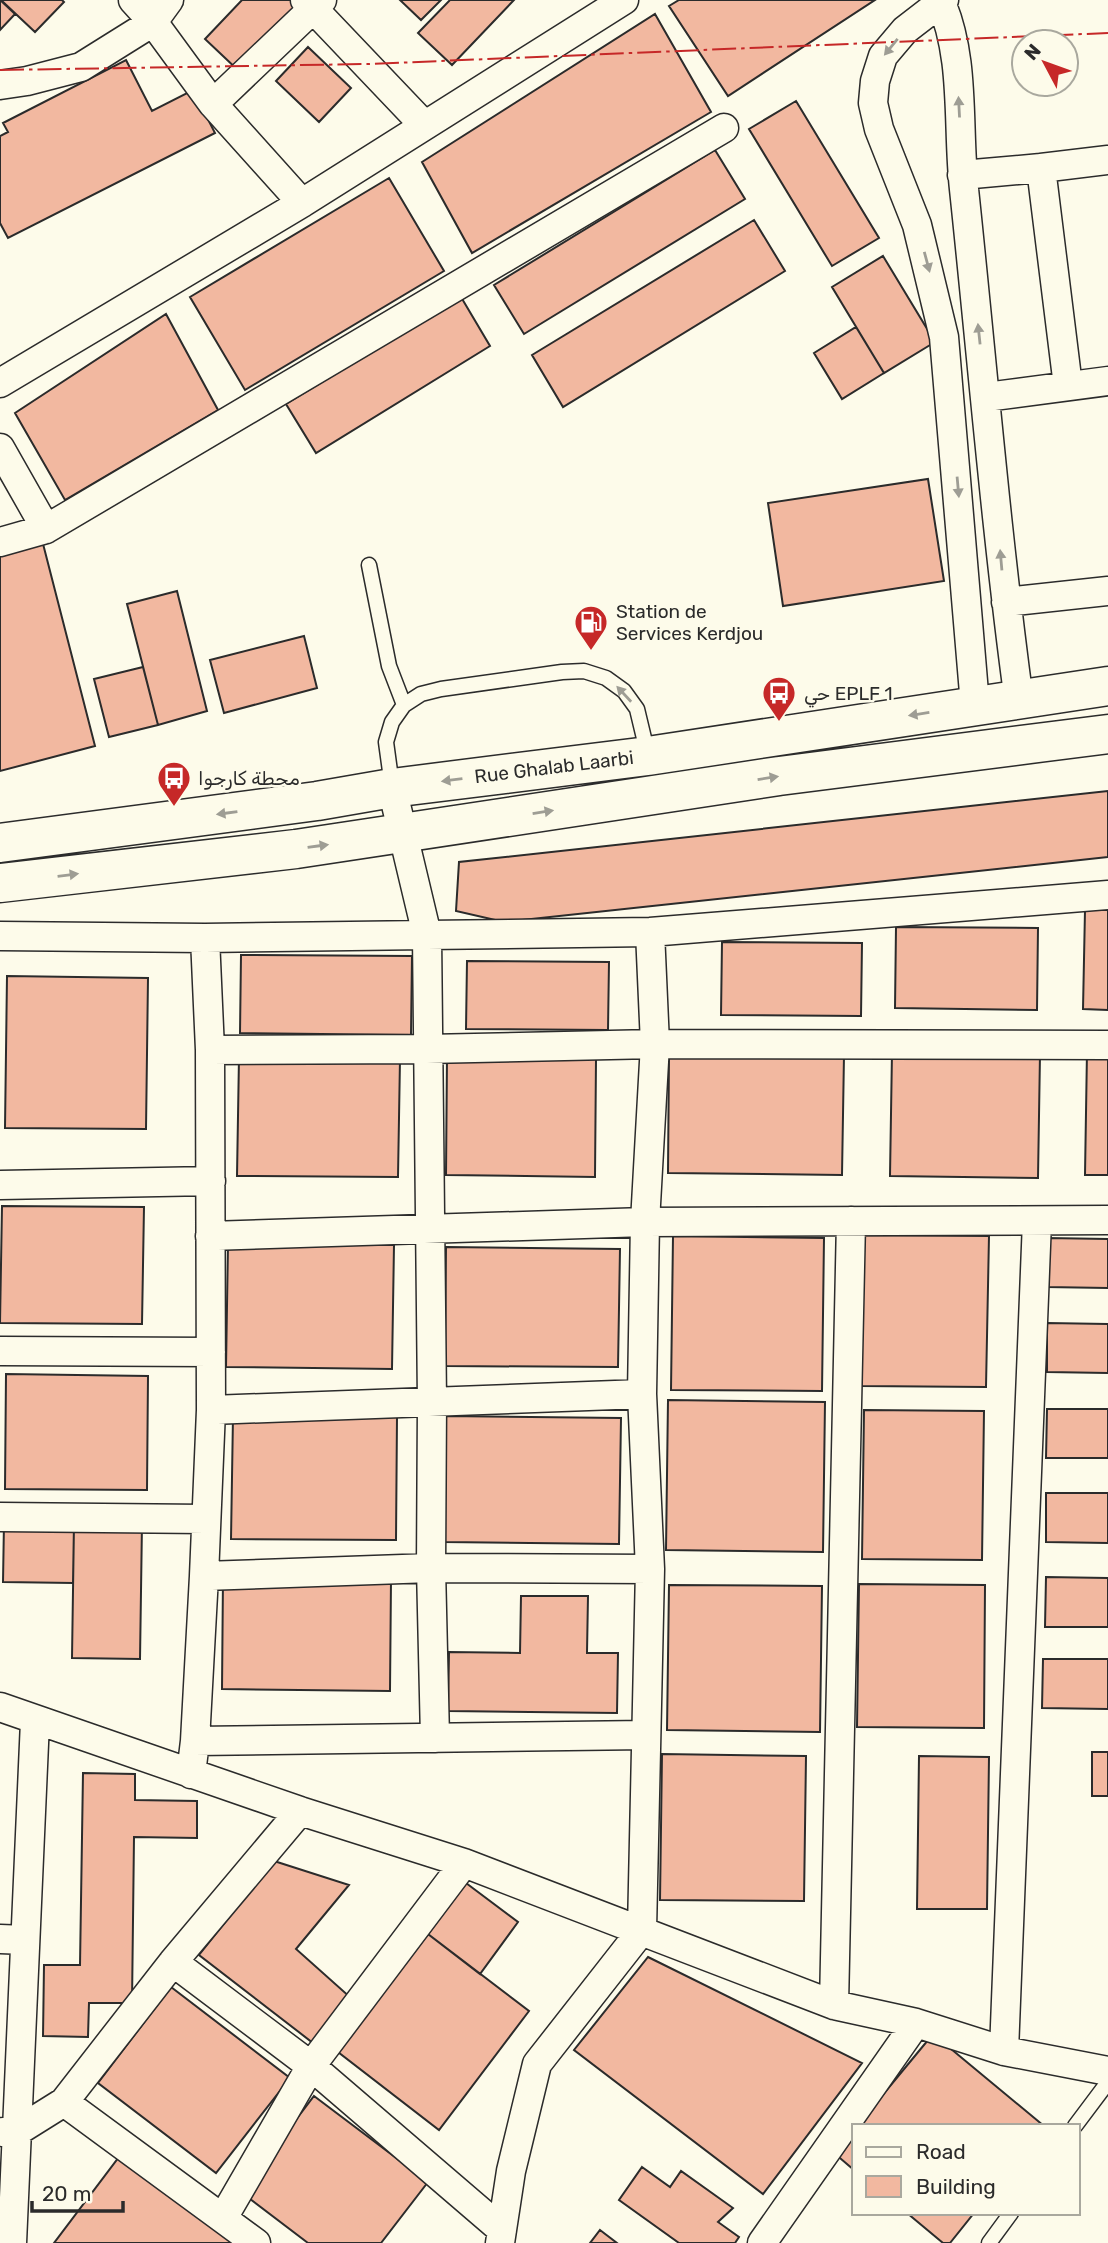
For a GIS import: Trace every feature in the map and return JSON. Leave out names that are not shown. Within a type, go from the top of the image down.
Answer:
[{"type":"main road","name":"Rue Ghalab Laarbi","points":[[0,843],[317,801],[392,788],[648,756],[1108,686]]},
{"type":"main road","points":[[0,883],[296,849],[779,776],[1108,734]]},
{"type":"main road","points":[[699,748],[706,788]]},
{"type":"street","points":[[133,0],[161,11],[213,104],[302,203]]},
{"type":"street","points":[[0,383],[302,203],[624,0]]},
{"type":"street","points":[[975,705],[944,337],[917,225],[879,129],[873,103],[875,81],[883,56],[905,30],[942,1],[958,81],[962,175],[1006,602],[1019,701]]},
{"type":"street","points":[[213,104],[314,3],[424,125]]},
{"type":"street","points":[[0,85],[27,81],[81,66],[161,11]]},
{"type":"street","points":[[0,542],[46,529],[724,128]]},
{"type":"street","points":[[962,175],[1108,160]]},
{"type":"street","points":[[1041,168],[1068,386]]},
{"type":"street","points":[[986,397],[1108,381]]},
{"type":"street","points":[[0,448],[46,529]]},
{"type":"street","points":[[1006,602],[1108,591]]},
{"type":"street","points":[[392,788],[427,935],[431,1228],[431,1568],[435,1738]]},
{"type":"street","points":[[0,936],[205,938],[650,932],[1108,895]]},
{"type":"street","points":[[501,2236],[511,2171],[537,2064],[642,1930],[650,1569],[642,1394],[645,1222],[655,1044],[650,932]]},
{"type":"street","points":[[191,1774],[195,1741],[211,1410],[210,1050],[205,938]]},
{"type":"street","points":[[210,1050],[655,1044],[1108,1045]]},
{"type":"street","points":[[0,1185],[211,1181]]},
{"type":"street","points":[[210,1236],[645,1222],[1108,1220]]},
{"type":"street","points":[[834,2005],[850,1221]]},
{"type":"street","points":[[1004,2050],[1037,1221]]},
{"type":"street","points":[[0,1351],[211,1352]]},
{"type":"street","points":[[211,1410],[642,1394]]},
{"type":"street","points":[[0,1517],[205,1520]]},
{"type":"street","points":[[204,1576],[431,1568],[650,1569]]},
{"type":"street","points":[[0,1707],[300,1811],[464,1863],[834,2005],[916,2023],[1004,2050],[1108,2071]]},
{"type":"street","points":[[12,2243],[8,2132],[12,1940],[35,1721]]},
{"type":"street","points":[[195,1741],[646,1735]]},
{"type":"street","points":[[8,2132],[64,2102],[173,1962],[300,1811]]},
{"type":"street","points":[[223,2218],[311,2066],[464,1863]]},
{"type":"street","points":[[173,1962],[311,2066],[501,2236]]},
{"type":"street","points":[[762,2243],[916,2023]]},
{"type":"street","points":[[64,2102],[256,2243]]},
{"type":"lane","points":[[369,565],[389,666],[404,705]]},
{"type":"lane","points":[[392,788],[386,743],[392,722],[404,705],[421,694],[441,688],[562,671],[584,671],[606,678],[624,691],[637,709],[648,756]]},
{"type":"lane","points":[[1077,2124],[1108,2082]]},
{"type":"lane","points":[[989,2243],[1010,2215]]},
{"type":"building","points":[[0,0],[15,14],[0,30]]},
{"type":"building","points":[[1,0],[62,0],[64,2],[35,32]]},
{"type":"building","points":[[242,0],[300,0],[305,5],[241,73],[205,39]]},
{"type":"building","points":[[400,0],[441,0],[421,20]]},
{"type":"building","points":[[450,0],[514,0],[452,65],[418,33]]},
{"type":"building","points":[[679,0],[875,0],[728,96],[669,6]]},
{"type":"building","points":[[655,14],[711,112],[472,253],[422,162]]},
{"type":"building","points":[[308,47],[351,88],[319,122],[276,81]]},
{"type":"building","points":[[126,60],[152,111],[193,90],[215,133],[8,238],[0,223],[0,136],[8,132],[3,123]]},
{"type":"building","points":[[796,101],[879,238],[832,266],[749,129]]},
{"type":"building","points":[[715,150],[745,199],[524,334],[494,285]]},
{"type":"building","points":[[389,178],[444,271],[245,390],[190,297]]},
{"type":"building","points":[[754,220],[785,271],[563,407],[532,355]]},
{"type":"building","points":[[883,256],[935,342],[884,373],[832,287]]},
{"type":"building","points":[[461,297],[490,346],[316,453],[286,404]]},
{"type":"building","points":[[166,314],[218,410],[65,500],[15,413]]},
{"type":"building","points":[[856,327],[884,373],[842,399],[814,353]]},
{"type":"building","points":[[928,479],[944,581],[783,606],[768,503]]},
{"type":"building","points":[[41,536],[95,746],[0,771],[0,547]]},
{"type":"building","points":[[177,591],[207,711],[158,725],[127,604]]},
{"type":"building","points":[[304,636],[317,688],[224,713],[210,660]]},
{"type":"building","points":[[143,667],[158,725],[109,737],[94,679]]},
{"type":"building","points":[[1108,791],[1108,857],[504,922],[456,911],[459,862]]},
{"type":"building","points":[[1085,910],[1108,910],[1108,1010],[1083,1009]]},
{"type":"building","points":[[896,927],[1038,928],[1037,1010],[895,1008]]},
{"type":"building","points":[[722,942],[862,943],[861,1016],[721,1015]]},
{"type":"building","points":[[241,955],[412,956],[411,1035],[240,1033]]},
{"type":"building","points":[[467,961],[609,962],[608,1030],[466,1029]]},
{"type":"building","points":[[7,976],[148,978],[146,1129],[5,1128]]},
{"type":"building","points":[[1087,1051],[1108,1051],[1108,1175],[1085,1175]]},
{"type":"building","points":[[892,1052],[1040,1054],[1038,1178],[890,1176]]},
{"type":"building","points":[[669,1053],[844,1055],[842,1175],[668,1173]]},
{"type":"building","points":[[239,1057],[400,1059],[398,1177],[237,1176]]},
{"type":"building","points":[[447,1057],[596,1059],[595,1177],[446,1175]]},
{"type":"building","points":[[2,1206],[144,1207],[142,1324],[0,1323]]},
{"type":"building","points":[[863,1235],[989,1236],[986,1387],[861,1386]]},
{"type":"building","points":[[673,1236],[824,1238],[822,1391],[671,1390]]},
{"type":"building","points":[[1047,1238],[1108,1239],[1108,1288],[1046,1287]]},
{"type":"building","points":[[228,1244],[394,1245],[392,1369],[226,1367]]},
{"type":"building","points":[[446,1247],[620,1249],[618,1367],[445,1366]]},
{"type":"building","points":[[1047,1323],[1108,1324],[1108,1373],[1047,1372]]},
{"type":"building","points":[[6,1374],[148,1376],[147,1490],[5,1489]]},
{"type":"building","points":[[668,1400],[825,1402],[823,1552],[666,1550]]},
{"type":"building","points":[[1047,1409],[1108,1409],[1108,1458],[1046,1458]]},
{"type":"building","points":[[864,1410],[984,1411],[982,1560],[862,1559]]},
{"type":"building","points":[[233,1416],[397,1417],[396,1540],[231,1539]]},
{"type":"building","points":[[445,1416],[621,1418],[619,1544],[444,1542]]},
{"type":"building","points":[[1046,1493],[1108,1493],[1108,1543],[1046,1542]]},
{"type":"building","points":[[4,1522],[74,1523],[73,1583],[3,1582]]},
{"type":"building","points":[[74,1523],[142,1523],[140,1659],[72,1658]]},
{"type":"building","points":[[223,1577],[391,1579],[390,1691],[222,1689]]},
{"type":"building","points":[[1046,1577],[1108,1578],[1108,1627],[1045,1627]]},
{"type":"building","points":[[859,1584],[985,1585],[984,1728],[857,1727]]},
{"type":"building","points":[[669,1585],[822,1586],[820,1732],[667,1730]]},
{"type":"building","points":[[521,1596],[588,1596],[587,1653],[618,1653],[617,1713],[448,1711],[449,1652],[520,1653]]},
{"type":"building","points":[[1043,1659],[1108,1659],[1108,1709],[1042,1708]]},
{"type":"building","points":[[1092,1752],[1108,1752],[1108,1796],[1092,1796]]},
{"type":"building","points":[[662,1754],[806,1756],[804,1901],[660,1900]]},
{"type":"building","points":[[919,1756],[989,1757],[987,1909],[917,1909]]},
{"type":"building","points":[[83,1773],[135,1774],[135,1800],[197,1801],[197,1838],[134,1837],[132,2003],[89,2003],[88,2037],[43,2036],[44,1965],[80,1965]]},
{"type":"building","points":[[274,1861],[349,1885],[296,1949],[351,1998],[313,2043],[199,1955]]},
{"type":"building","points":[[466,1883],[518,1922],[480,1974],[428,1934]]},
{"type":"building","points":[[428,1934],[529,2011],[439,2130],[338,2052]]},
{"type":"building","points":[[648,1957],[862,2063],[763,2194],[574,2050]]},
{"type":"building","points":[[171,1987],[290,2078],[216,2173],[98,2083]]},
{"type":"building","points":[[933,2034],[1042,2124],[859,2124]]},
{"type":"building","points":[[314,2096],[428,2182],[381,2243],[308,2243],[241,2192]]},
{"type":"building","points":[[852,2131],[852,2168],[834,2153]]},
{"type":"building","points":[[119,2157],[233,2243],[54,2243]]},
{"type":"building","points":[[642,2167],[670,2187],[681,2171],[733,2208],[718,2222],[739,2237],[735,2243],[679,2243],[619,2200]]},
{"type":"building","points":[[909,2215],[972,2215],[950,2243],[943,2243]]},
{"type":"building","points":[[600,2230],[617,2243],[590,2243]]},
{"type":"power","points":[[0,70],[369,64],[1108,33]]},
{"type":"place","name":"Station de Services Kerdjou","points":[[591,652]]},
{"type":"place","name":"حي EPLF 1","points":[[779,723]]},
{"type":"place","name":"محطة كارجوا","points":[[174,808]]}]
